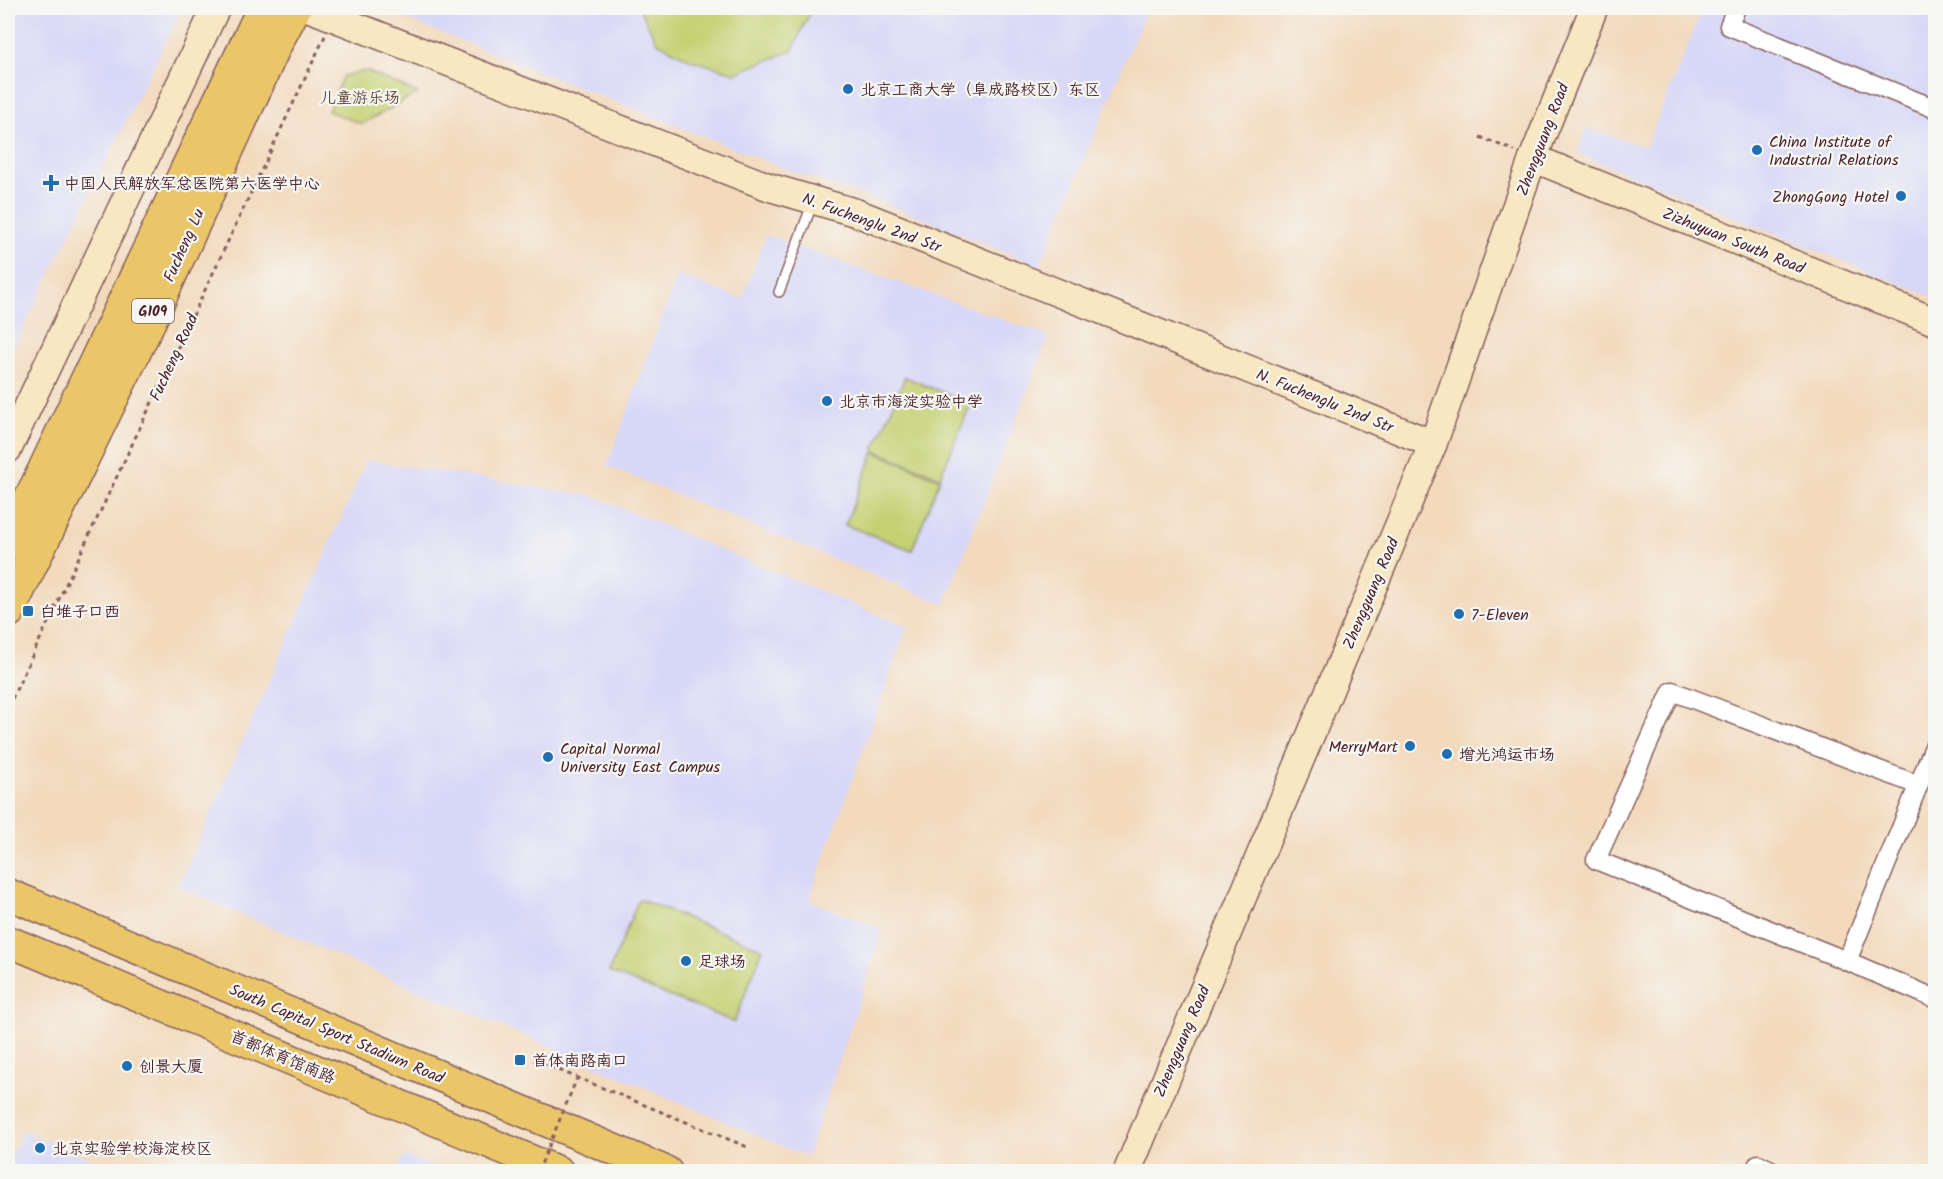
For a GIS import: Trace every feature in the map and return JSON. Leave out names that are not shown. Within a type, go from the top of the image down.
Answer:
[{"type":"highway","name":"Fucheng Lu","points":[[8,544],[264,8]]},
{"type":"highway","name":"Fucheng Lu","points":[[8,611],[148,321],[271,53],[294,8]]},
{"type":"main road","name":"South Capital Sport Stadium Road","points":[[8,894],[667,1172]]},
{"type":"main road","name":"首都体育馆南路","points":[[8,941],[559,1172]]},
{"type":"street","points":[[8,449],[216,8]]},
{"type":"street","name":"N. Fuchenglu 2nd Str","points":[[309,8],[769,187],[856,213],[1433,444]]},
{"type":"street","name":"Zhengguang Road","points":[[1127,1172],[1433,444],[1533,158],[1594,8]]},
{"type":"street","points":[[1736,8],[1729,26],[1935,109]]},
{"type":"street","name":"Zizhuyuan South Road","points":[[1533,158],[1935,322]]},
{"type":"street","points":[[1918,785],[1672,691],[1596,860],[1935,999]]},
{"type":"street","points":[[1847,961],[1935,742]]},
{"type":"street","points":[[1758,1164],[1775,1172]]},
{"type":"lane","points":[[778,292],[814,200]]},
{"type":"path","name":"Fucheng Road","points":[[8,707],[303,81],[335,18]]},
{"type":"path","points":[[1480,137],[1533,158]]},
{"type":"path","points":[[534,1060],[750,1148]]},
{"type":"path","points":[[538,1172],[577,1078]]},
{"type":"shaded area","name":"中国人民解放军总医院第六医学中心","points":[[8,8],[182,8],[8,359]]},
{"type":"shaded area","name":"北京工商大学（阜成路校区）东区","points":[[378,8],[1147,8],[1040,266],[880,201],[789,170]]},
{"type":"shaded area","name":"China Institute of Industrial Relations","points":[[1703,8],[1935,8],[1935,298],[1577,153],[1587,128],[1646,147]]},
{"type":"shaded area","name":"北京市海淀实验中学","points":[[766,235],[1049,336],[944,604],[607,466],[678,275],[742,299]]},
{"type":"shaded area","name":"Capital Normal University East Campus","points":[[367,460],[593,496],[907,627],[809,900],[883,930],[807,1157],[178,887]]},
{"type":"shaded area","name":"北京实验学校海淀校区","points":[[22,1131],[120,1171],[8,1171]]},
{"type":"shaded area","points":[[404,1155],[442,1171],[397,1171]]},
{"type":"green space","points":[[639,8],[812,8],[792,51],[735,73],[691,60],[657,42]]},
{"type":"green space","name":"儿童游乐场","points":[[366,71],[418,93],[362,124],[328,111],[343,76]]},
{"type":"green space","points":[[905,377],[971,404],[940,477],[874,450]]},
{"type":"green space","points":[[874,452],[940,479],[912,550],[845,525]]},
{"type":"green space","name":"足球场","points":[[639,899],[763,949],[734,1022],[609,972]]},
{"type":"place","name":"北京工商大学（阜成路校区）东区","points":[[848,89]]},
{"type":"place","name":"China Institute of Industrial Relations","points":[[1757,150]]},
{"type":"place","name":"中国人民解放军总医院第六医学中心","points":[[51,183]]},
{"type":"place","name":"ZhongGong Hotel","points":[[1901,196]]},
{"type":"place","name":"北京市海淀实验中学","points":[[827,401]]},
{"type":"place","name":"白堆子口西","points":[[28,611]]},
{"type":"place","name":"7-Eleven","points":[[1459,614]]},
{"type":"place","name":"MerryMart","points":[[1410,746]]},
{"type":"place","name":"增光鸿运市场","points":[[1447,754]]},
{"type":"place","name":"Capital Normal University East Campus","points":[[548,757]]},
{"type":"place","name":"足球场","points":[[686,961]]},
{"type":"place","name":"首体南路南口","points":[[520,1060]]},
{"type":"place","name":"创景大厦","points":[[127,1066]]},
{"type":"place","name":"北京实验学校海淀校区","points":[[40,1148]]}]
